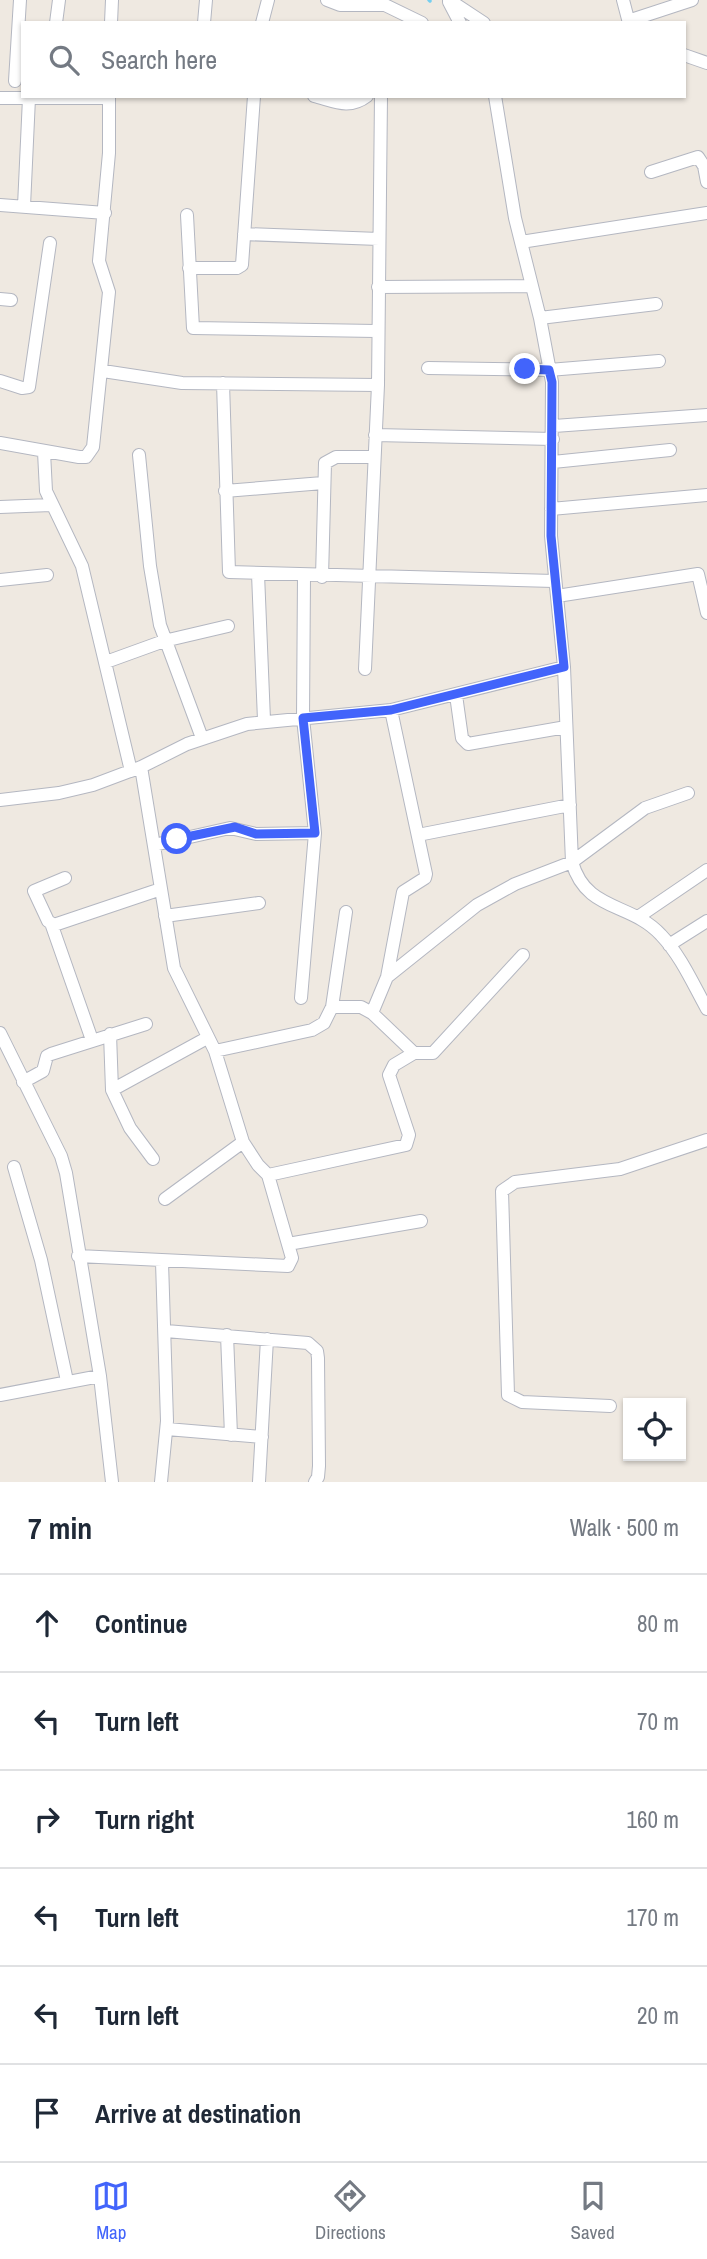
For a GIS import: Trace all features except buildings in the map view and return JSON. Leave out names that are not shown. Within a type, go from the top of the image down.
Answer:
[{"type":"street","points":[[15,81],[20,0]]},
{"type":"street","points":[[56,21],[59,0]]},
{"type":"street","points":[[111,21],[112,0]]},
{"type":"street","points":[[204,21],[206,0]]},
{"type":"street","points":[[263,21],[268,0]]},
{"type":"street","points":[[327,0],[340,5],[385,5],[418,21]]},
{"type":"street","points":[[623,0],[628,21]]},
{"type":"street","points":[[631,21],[692,0]]},
{"type":"street","points":[[453,10],[479,21]]},
{"type":"street","points":[[686,56],[707,63]]},
{"type":"street","points":[[0,98],[29,98],[24,206]]},
{"type":"street","points":[[0,443],[79,457],[90,454],[103,371],[109,292],[99,261],[105,213],[109,98]]},
{"type":"street","points":[[189,268],[237,268],[242,265],[254,98]]},
{"type":"street","points":[[321,98],[347,105],[364,98]]},
{"type":"street","points":[[365,669],[378,385],[376,331],[382,98]]},
{"type":"street","points":[[495,98],[521,242],[540,318],[549,370],[554,426],[551,509],[554,581],[564,667],[572,862],[575,873],[590,895],[638,917],[660,934],[707,1009]]},
{"type":"street","points":[[651,172],[698,157],[705,166],[707,181]]},
{"type":"street","points":[[0,205],[105,213]]},
{"type":"street","points":[[521,242],[707,213]]},
{"type":"street","points":[[187,215],[190,325],[196,329],[376,331]]},
{"type":"street","points":[[244,234],[379,239]]},
{"type":"street","points":[[0,381],[22,388],[29,387],[50,243]]},
{"type":"street","points":[[378,287],[532,286]]},
{"type":"street","points":[[540,318],[656,304]]},
{"type":"street","points":[[428,368],[549,370],[659,361]]},
{"type":"street","points":[[103,371],[165,382],[378,385]]},
{"type":"street","points":[[223,383],[229,572],[322,577],[554,581]]},
{"type":"street","points":[[554,426],[707,415]]},
{"type":"street","points":[[375,435],[553,439]]},
{"type":"street","points":[[553,462],[670,450]]},
{"type":"street","points":[[44,452],[45,479],[51,505],[82,566],[136,769],[154,845],[173,968],[215,1051],[243,1142],[267,1173],[292,1258],[288,1266],[284,1267],[78,1256]]},
{"type":"street","points":[[139,455],[149,566],[164,641],[202,738]]},
{"type":"street","points":[[322,577],[323,483],[326,463],[330,458],[373,457]]},
{"type":"street","points":[[225,491],[323,483]]},
{"type":"street","points":[[551,509],[707,495]]},
{"type":"street","points":[[0,507],[51,505]]},
{"type":"street","points":[[258,574],[264,720]]},
{"type":"street","points":[[557,596],[698,574],[707,613]]},
{"type":"street","points":[[0,580],[47,575]]},
{"type":"street","points":[[301,998],[315,833],[303,718],[304,576]]},
{"type":"street","points":[[106,662],[164,641],[228,626]]},
{"type":"street","points":[[0,800],[75,790],[136,769],[202,738],[264,720],[391,710],[564,667]]},
{"type":"street","points":[[456,695],[465,743],[566,727]]},
{"type":"street","points":[[372,1013],[387,977],[402,892],[425,878],[391,710]]},
{"type":"street","points":[[387,977],[477,905],[515,884],[572,862],[631,816],[688,793]]},
{"type":"street","points":[[418,835],[569,805]]},
{"type":"street","points":[[154,845],[230,828],[256,834],[315,833]]},
{"type":"street","points":[[638,917],[707,870]]},
{"type":"street","points":[[65,878],[34,891],[51,923],[92,1040]]},
{"type":"street","points":[[51,923],[59,924],[161,889]]},
{"type":"street","points":[[165,916],[259,903]]},
{"type":"street","points":[[215,1051],[312,1030],[324,1023],[332,1007],[346,912]]},
{"type":"street","points":[[669,945],[707,921]]},
{"type":"street","points":[[267,1173],[406,1145],[409,1135],[389,1075],[394,1065],[414,1053],[433,1053],[523,955]]},
{"type":"street","points":[[332,1007],[361,1007],[372,1013],[414,1053]]},
{"type":"street","points":[[23,1082],[43,1071],[47,1056],[146,1024]]},
{"type":"street","points":[[0,1033],[6,1060],[23,1082],[64,1165],[100,1376],[112,1482]]},
{"type":"street","points":[[110,1034],[112,1090],[130,1128],[153,1159]]},
{"type":"street","points":[[112,1090],[207,1038]]},
{"type":"street","points":[[610,1406],[522,1402],[508,1395],[502,1191],[515,1182],[620,1169],[707,1140]]},
{"type":"street","points":[[165,1199],[243,1142]]},
{"type":"street","points":[[14,1167],[41,1260],[67,1381]]},
{"type":"street","points":[[288,1244],[421,1221]]},
{"type":"street","points":[[161,1482],[167,1429],[162,1262]]},
{"type":"street","points":[[166,1331],[309,1343],[317,1351],[319,1466],[314,1482]]},
{"type":"street","points":[[228,1335],[231,1435]]},
{"type":"street","points":[[259,1482],[267,1339]]},
{"type":"street","points":[[0,1395],[100,1376]]},
{"type":"street","points":[[167,1429],[262,1437]]},
{"type":"route","points":[[177,839],[235,827],[256,834],[315,833],[303,718],[391,710],[564,667],[551,536],[554,426],[552,382],[549,370],[525,369]]}]
